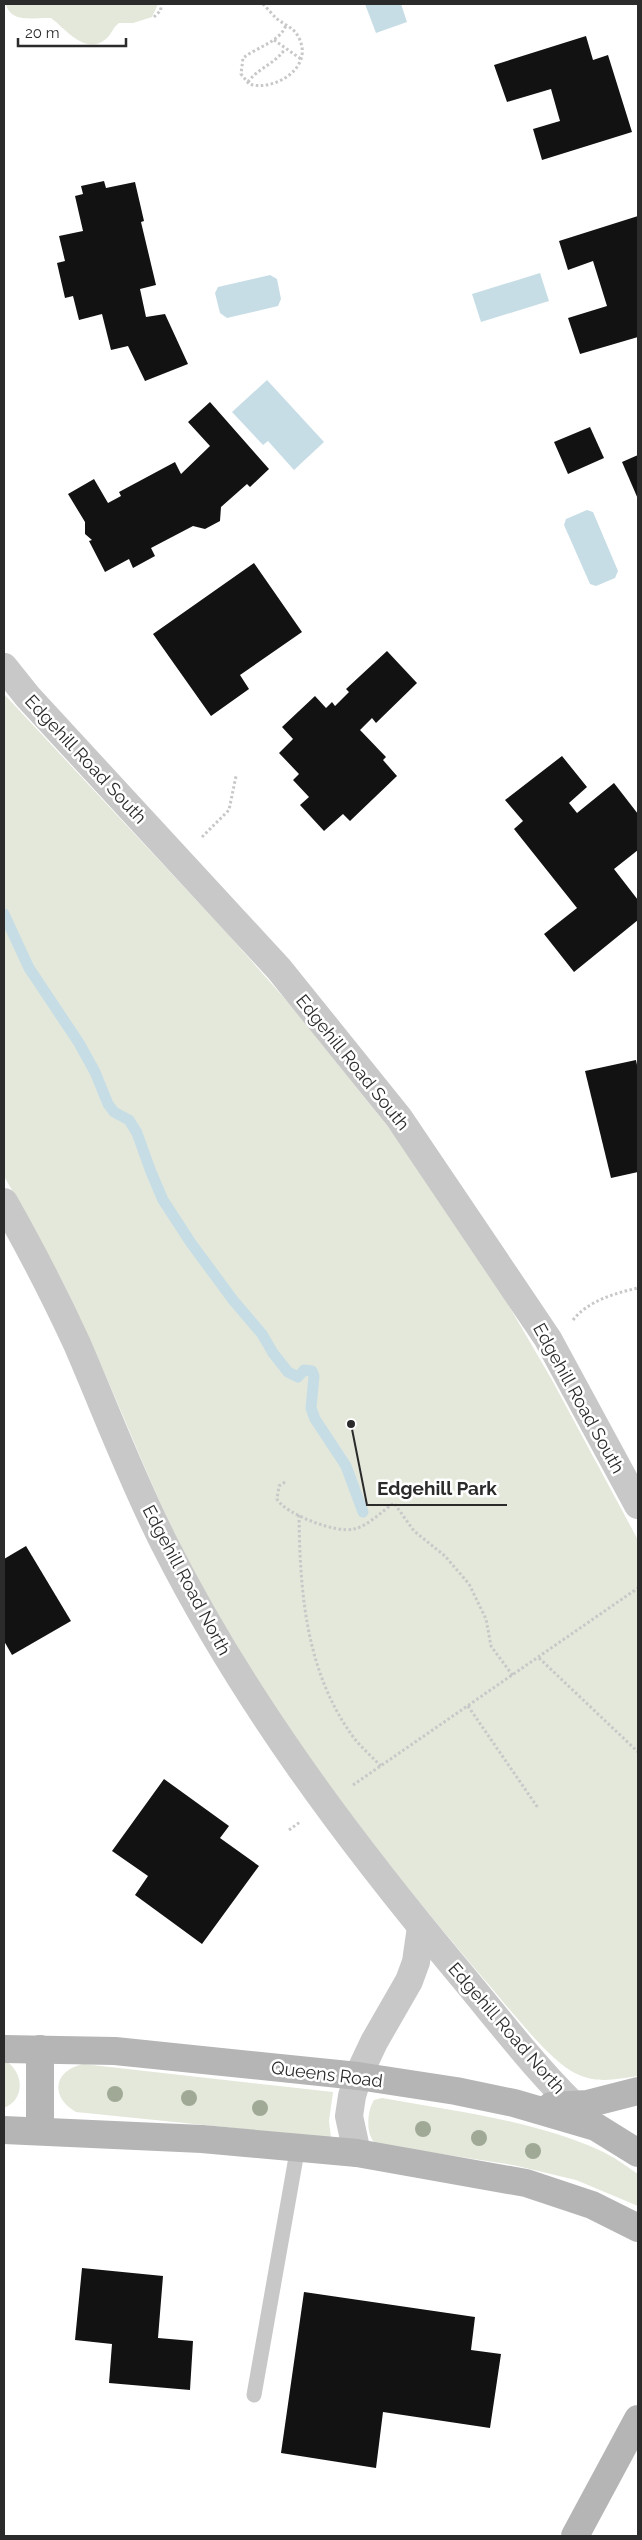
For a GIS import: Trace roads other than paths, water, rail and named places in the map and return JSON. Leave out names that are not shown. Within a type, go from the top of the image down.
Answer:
[{"type":"main road","name":"Queens Road","points":[[4,2049],[115,2051],[358,2076],[514,2102],[596,2127],[638,2153]]},
{"type":"main road","points":[[40,2050],[40,2130]]},
{"type":"main road","points":[[514,2102],[573,2105],[614,2099],[638,2091]]},
{"type":"main road","points":[[4,2130],[40,2130],[298,2146],[356,2152],[526,2183],[592,2205],[638,2228]]},
{"type":"main road","points":[[575,2536],[638,2419]]},
{"type":"street","name":"Edgehill Road South","points":[[4,667],[28,697],[279,969],[399,1118],[548,1339],[638,1505]]},
{"type":"street","name":"Edgehill Road North","points":[[4,1202],[76,1342],[164,1544],[216,1638],[269,1725],[340,1824],[421,1927],[534,2062],[596,2127]]},
{"type":"street","points":[[356,2152],[349,2116],[358,2076],[386,2020],[409,1981],[416,1962],[421,1927]]},
{"type":"lane","points":[[254,2396],[298,2146]]},
{"type":"water","points":[[365,4],[401,4],[407,22],[376,33]]},
{"type":"water","points":[[540,273],[549,301],[481,322],[472,294]]},
{"type":"water","points":[[270,275],[277,279],[281,299],[278,306],[227,318],[220,313],[215,293],[218,287]]},
{"type":"water","points":[[267,380],[324,442],[294,470],[268,441],[263,445],[232,412]]},
{"type":"water","points":[[587,510],[593,512],[618,571],[615,578],[596,586],[590,584],[564,525],[566,519]]},
{"type":"waterway","points":[[4,914],[29,968],[79,1043],[95,1072],[108,1104],[114,1112],[129,1120],[137,1133],[163,1200],[191,1243],[233,1300],[262,1334],[273,1353],[288,1372],[298,1377],[304,1370],[312,1371],[314,1376],[311,1408],[315,1419],[346,1466],[363,1512]]},
{"type":"place","name":"Edgehill Park","points":[[351,1424]]}]
